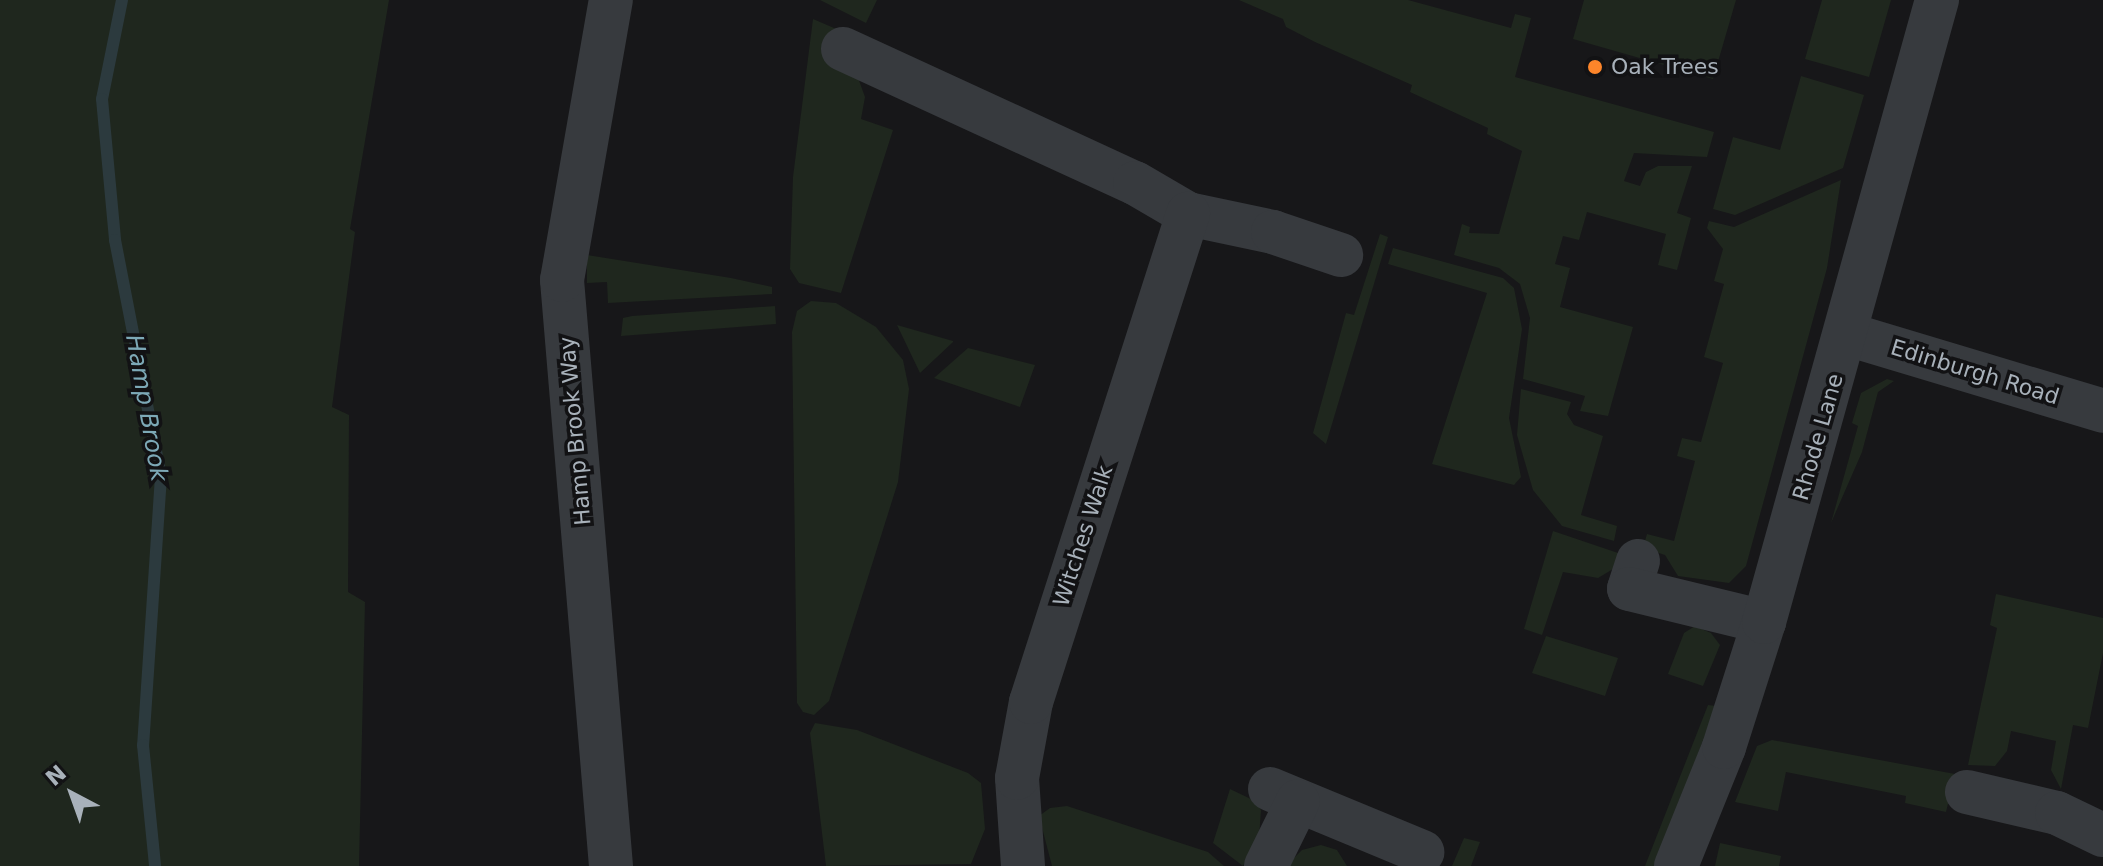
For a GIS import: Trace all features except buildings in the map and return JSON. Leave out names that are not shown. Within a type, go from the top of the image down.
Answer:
[{"type":"street","name":"Hamp Brook Way","points":[[611,0],[562,280],[611,866]]},
{"type":"street","name":"Rhode Lane","points":[[1676,866],[1724,747],[1764,622],[1847,334],[1937,0]]},
{"type":"street","points":[[843,49],[1135,183],[1188,214],[1273,232],[1341,255]]},
{"type":"street","name":"Witches Walk","points":[[1023,866],[1017,778],[1031,702],[1188,214]]},
{"type":"street","name":"Edinburgh Road","points":[[1847,334],[2103,411]]},
{"type":"street","points":[[1638,561],[1629,589],[1764,622]]},
{"type":"street","points":[[1967,792],[2057,813],[2103,835]]},
{"type":"street","points":[[1266,866],[1284,795],[1422,852]]},
{"type":"shaded area","points":[[0,0],[389,0],[350,229],[355,232],[332,407],[349,415],[348,592],[365,602],[359,866],[0,866]]},
{"type":"shaded area","points":[[820,0],[877,0],[866,23]]},
{"type":"shaded area","points":[[1239,0],[1408,0],[1511,28],[1515,14],[1531,18],[1515,77],[1714,132],[1707,157],[1634,153],[1624,181],[1640,186],[1646,172],[1658,166],[1692,166],[1677,213],[1691,218],[1677,270],[1658,265],[1666,234],[1587,212],[1579,240],[1563,236],[1555,264],[1570,268],[1560,307],[1633,327],[1608,416],[1580,411],[1585,396],[1523,379],[1530,318],[1520,284],[1499,268],[1454,255],[1462,224],[1470,227],[1469,233],[1499,234],[1522,151],[1487,134],[1488,128],[1410,92],[1412,85],[1315,42],[1286,27],[1283,19]]},
{"type":"shaded area","points":[[1584,0],[1736,0],[1713,79],[1573,39]]},
{"type":"shaded area","points":[[1822,0],[1891,0],[1869,77],[1805,59]]},
{"type":"shaded area","points":[[813,19],[841,31],[865,97],[861,119],[893,130],[841,293],[799,283],[790,269],[793,177]]},
{"type":"shaded area","points":[[1801,76],[1864,95],[1843,168],[1735,215],[1713,209],[1733,137],[1780,150]]},
{"type":"shaded area","points":[[1841,180],[1827,268],[1746,566],[1729,583],[1678,576],[1665,555],[1643,548],[1647,534],[1674,541],[1695,461],[1677,456],[1682,438],[1701,442],[1723,363],[1704,357],[1724,284],[1714,281],[1723,249],[1707,228],[1709,221],[1734,227]]},
{"type":"shaded area","points":[[1380,234],[1388,237],[1326,444],[1313,433],[1346,313],[1354,315]]},
{"type":"shaded area","points":[[1393,248],[1503,278],[1514,288],[1522,329],[1509,418],[1521,477],[1514,485],[1432,464],[1487,293],[1388,264]]},
{"type":"shaded area","points":[[587,255],[731,278],[772,287],[772,294],[608,303],[607,282],[587,283]]},
{"type":"shaded area","points":[[811,301],[836,303],[876,327],[903,360],[909,389],[898,482],[829,701],[814,715],[803,712],[797,703],[792,332],[797,311]]},
{"type":"shaded area","points":[[775,306],[776,324],[621,336],[623,318],[632,316]]},
{"type":"shaded area","points":[[897,325],[953,341],[953,342],[920,373]]},
{"type":"shaded area","points":[[968,348],[1035,365],[1020,407],[934,378]]},
{"type":"shaded area","points":[[1887,379],[1894,381],[1878,392],[1862,452],[1831,523],[1858,426],[1852,423],[1861,393]]},
{"type":"shaded area","points":[[1521,389],[1571,402],[1567,414],[1574,425],[1603,436],[1581,515],[1617,526],[1614,541],[1562,526],[1533,490],[1517,435]]},
{"type":"shaded area","points":[[1553,531],[1621,554],[1613,569],[1598,578],[1563,572],[1542,635],[1524,629]]},
{"type":"shaded area","points":[[1996,594],[2103,618],[2103,653],[2088,728],[2073,725],[2061,789],[2051,770],[2056,741],[2011,731],[2007,751],[1995,766],[1968,765],[1997,628],[1990,625]]},
{"type":"shaded area","points":[[1695,626],[1711,633],[1720,645],[1703,686],[1668,674],[1684,633]]},
{"type":"shaded area","points":[[1546,636],[1618,658],[1605,696],[1532,673]]},
{"type":"shaded area","points":[[1708,705],[1716,706],[1656,866],[1645,866]]},
{"type":"shaded area","points":[[815,723],[857,730],[968,773],[981,783],[985,829],[971,864],[826,866],[810,733]]},
{"type":"shaded area","points":[[1772,740],[1955,774],[1946,812],[1905,803],[1906,796],[1786,772],[1778,811],[1735,802],[1757,746]]},
{"type":"shaded area","points":[[1230,789],[1255,801],[1261,810],[1259,838],[1243,866],[1213,843]]},
{"type":"shaded area","points":[[1067,806],[1208,852],[1224,866],[1052,866],[1039,816],[1050,808]]},
{"type":"shaded area","points":[[1464,838],[1480,842],[1471,866],[1452,866]]},
{"type":"shaded area","points":[[1720,843],[1781,856],[1779,866],[1715,866]]},
{"type":"shaded area","points":[[1321,845],[1337,850],[1347,866],[1286,866],[1302,850]]},
{"type":"waterway","name":"Hamp Brook","points":[[122,0],[102,99],[115,240],[161,476],[143,745],[155,866]]},
{"type":"place","name":"Oak Trees","points":[[1595,67]]}]
